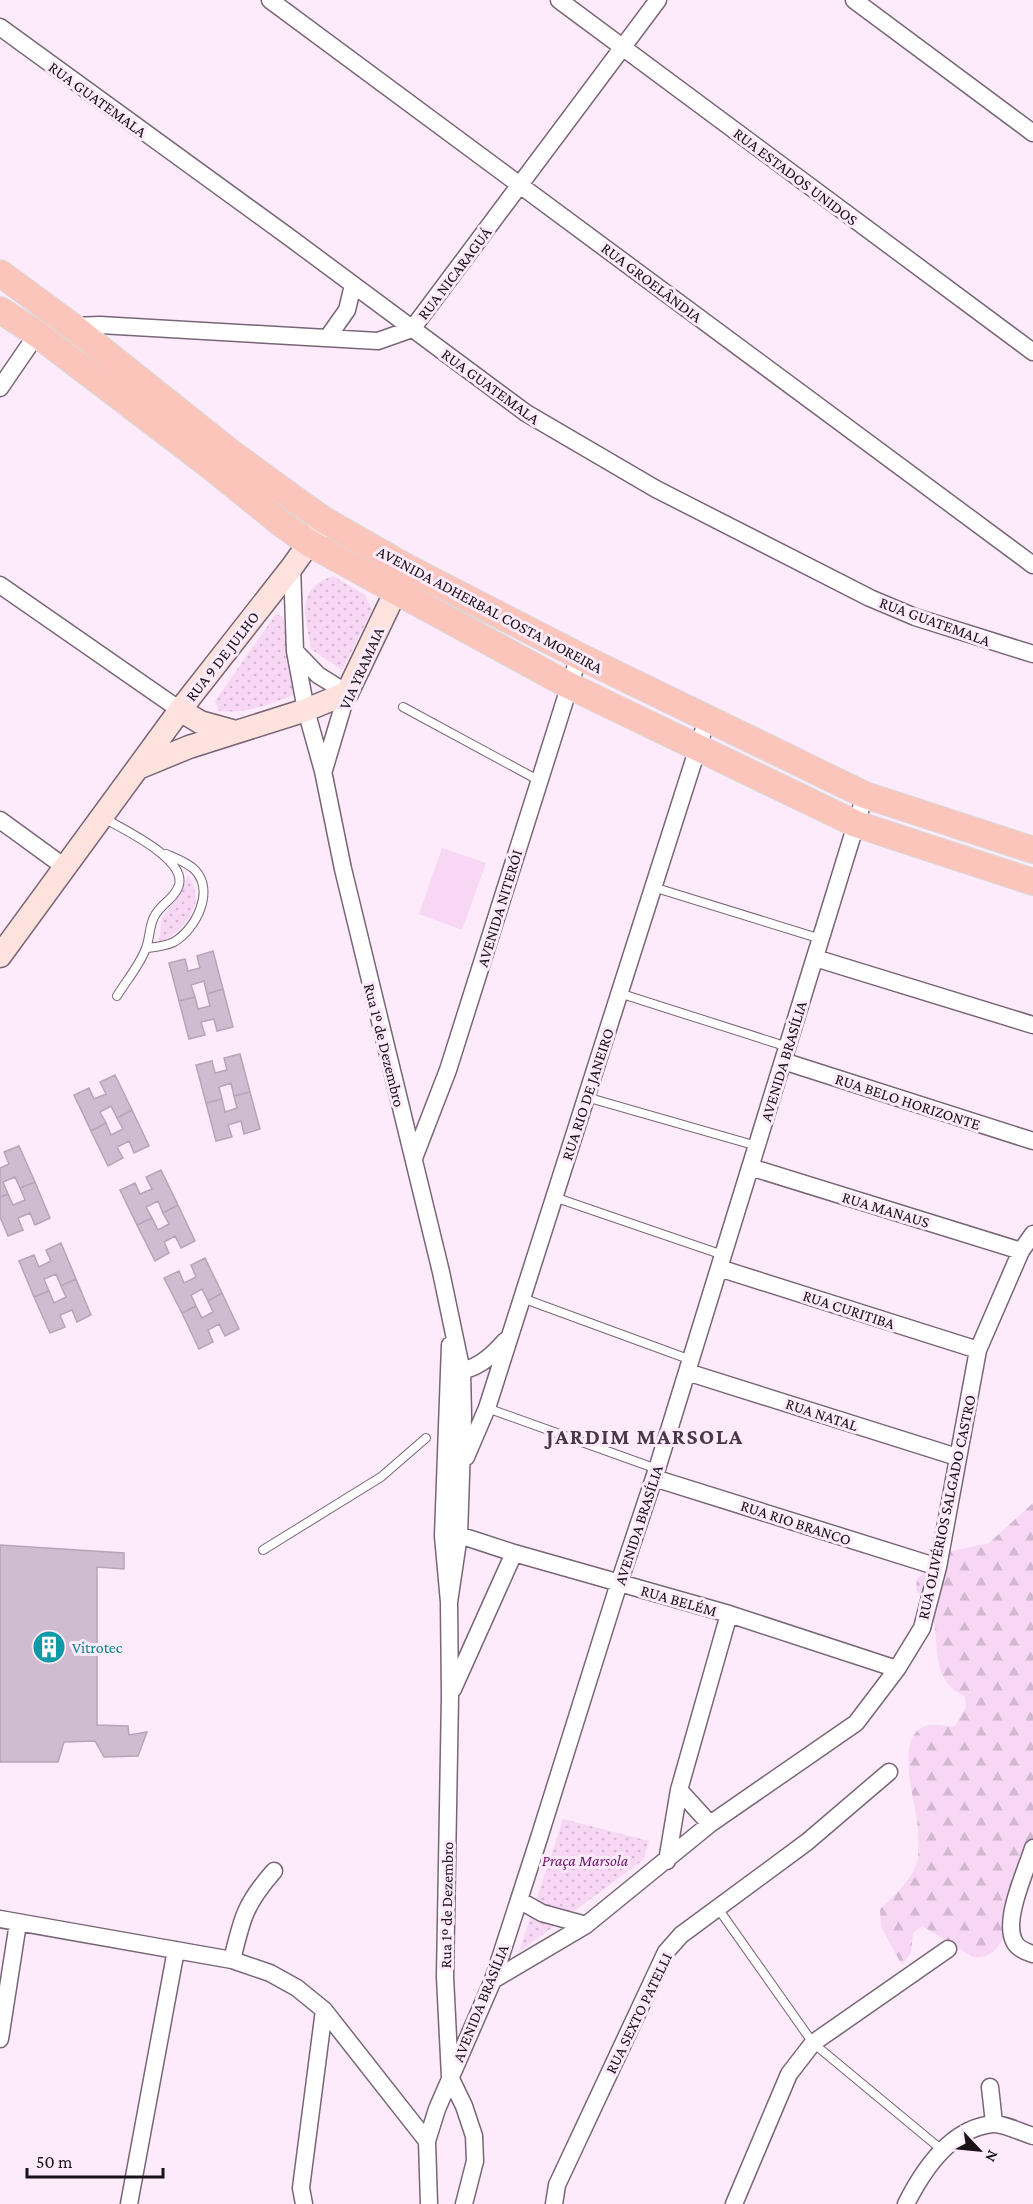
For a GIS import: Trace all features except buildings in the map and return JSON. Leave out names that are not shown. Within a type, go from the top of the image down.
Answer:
[{"type":"main road","name":"AVENIDA ADHERBAL COSTA MOREIRA","points":[[0,273],[72,326],[231,452],[324,520],[408,568],[579,656],[865,795],[1033,850]]},
{"type":"main road","name":"AVENIDA ADHERBAL COSTA MOREIRA","points":[[0,310],[37,334],[309,543],[568,685],[856,824],[1033,882]]},
{"type":"main road","name":"RUA 9 DE JULHO","points":[[0,956],[136,769],[292,567],[324,520]]},
{"type":"main road","name":"VIA YRAMAIA","points":[[347,693],[408,568]]},
{"type":"main road","points":[[136,769],[189,747],[306,710],[347,693]]},
{"type":"main road","points":[[180,710],[200,722],[236,732]]},
{"type":"street","name":"RUA GROELÂNDIA","points":[[270,0],[1033,565]]},
{"type":"street","name":"RUA ESTADOS UNIDOS","points":[[559,0],[1033,352]]},
{"type":"street","name":"RUA NICARAGUÁ","points":[[72,326],[99,325],[378,341],[412,329],[658,0]]},
{"type":"street","points":[[854,0],[1033,133]]},
{"type":"street","name":"RUA GUATEMALA","points":[[0,27],[526,413],[656,489],[888,606],[961,633],[1033,654]]},
{"type":"street","points":[[328,337],[347,310],[353,285]]},
{"type":"street","points":[[0,388],[37,334]]},
{"type":"street","name":"Rua 1º de Dezembro","points":[[292,567],[295,651],[306,710],[323,771],[343,869],[414,1158],[462,1370],[459,1535],[449,1602]]},
{"type":"street","points":[[0,585],[180,710]]},
{"type":"street","points":[[295,651],[318,675],[347,693]]},
{"type":"street","name":"AVENIDA NITERÓI","points":[[414,1158],[448,1070],[579,656]]},
{"type":"street","name":"VIA YRAMAIA","points":[[323,771],[347,693]]},
{"type":"street","name":"RUA RIO DE JANEIRO","points":[[461,1466],[487,1408],[707,719]]},
{"type":"street","name":"AVENIDA BRASÍLIA","points":[[450,2077],[493,1980],[519,1900],[656,1473],[865,795]]},
{"type":"street","points":[[0,820],[66,868]]},
{"type":"street","points":[[815,958],[1033,1025]]},
{"type":"street","name":"RUA BELO HORIZONTE","points":[[785,1054],[1033,1141]]},
{"type":"street","name":"RUA MANAUS","points":[[750,1167],[1021,1251]]},
{"type":"street","name":"RUA OLIVÉRIOS SALGADO CASTRO","points":[[493,1980],[585,1925],[710,1824],[856,1723],[897,1669],[922,1628],[938,1567],[978,1350],[1021,1251],[1033,1234]]},
{"type":"street","name":"RUA CURITIBA","points":[[721,1262],[978,1350]]},
{"type":"street","points":[[462,1370],[485,1362],[509,1336]]},
{"type":"street","name":"RUA NATAL","points":[[689,1366],[957,1457]]},
{"type":"street","points":[[462,1370],[488,1381],[492,1391]]},
{"type":"street","name":"Rua 1º de Dezembro","points":[[429,2204],[427,2141],[450,2077],[445,1977],[450,1696],[449,1602],[444,1536],[446,1483],[462,1370]]},
{"type":"street","name":"RUA RIO BRANCO","points":[[656,1473],[938,1567]]},
{"type":"street","points":[[446,1483],[459,1535]]},
{"type":"street","name":"RUA BELÉM","points":[[459,1535],[514,1553],[729,1614],[897,1669]]},
{"type":"street","points":[[450,1696],[514,1553]]},
{"type":"street","points":[[667,1861],[679,1790],[729,1614]]},
{"type":"street","name":"RUA SEXTO PATELLI","points":[[554,2204],[557,2185],[666,1952],[681,1935],[807,1842],[889,1773]]},
{"type":"street","points":[[679,1790],[710,1824]]},
{"type":"street","points":[[1033,1848],[1011,1916],[1010,1929],[1015,1943],[1033,1954]]},
{"type":"street","points":[[232,1960],[246,1909],[259,1888],[274,1871]]},
{"type":"street","points":[[519,1900],[542,1913],[585,1925]]},
{"type":"street","points":[[0,1920],[232,1960],[270,1973],[297,1988],[324,2010],[427,2141]]},
{"type":"street","points":[[0,2039],[18,1923]]},
{"type":"street","points":[[734,2204],[789,2074],[813,2043],[948,1949]]},
{"type":"street","points":[[129,2204],[176,1950]]},
{"type":"street","points":[[304,2204],[301,2188],[324,2010]]},
{"type":"street","points":[[450,2077],[464,2106],[474,2136],[475,2161],[464,2204]]},
{"type":"street","points":[[990,2087],[994,2123]]},
{"type":"street","points":[[906,2204],[917,2181],[942,2150],[968,2132],[994,2123],[1033,2136]]},
{"type":"lane","points":[[403,707],[538,780]]},
{"type":"lane","points":[[103,817],[162,853],[194,869],[202,881],[201,909],[181,937],[167,945],[147,948]]},
{"type":"lane","points":[[117,996],[147,948],[153,918],[178,887],[180,878],[177,870],[162,853]]},
{"type":"lane","points":[[653,887],[821,939]]},
{"type":"lane","points":[[619,993],[785,1054]]},
{"type":"lane","points":[[586,1097],[757,1146]]},
{"type":"lane","points":[[554,1197],[721,1262]]},
{"type":"lane","points":[[521,1298],[689,1366]]},
{"type":"lane","points":[[487,1408],[656,1473]]},
{"type":"lane","points":[[263,1550],[381,1477],[426,1438]]},
{"type":"lane","points":[[717,1907],[813,2043],[942,2150]]},
{"type":"green space","points":[[333,576],[365,595],[372,610],[342,670],[311,649],[305,615],[312,589]]},
{"type":"green space","points":[[276,614],[283,617],[296,694],[249,710],[219,711],[215,701]]},
{"type":"green space","points":[[442,848],[486,863],[462,930],[419,914]]},
{"type":"green space","points":[[188,875],[196,896],[192,913],[177,931],[159,942],[162,918],[182,891]]},
{"type":"green space","points":[[1033,1503],[1033,1860],[1017,1884],[1006,1932],[994,1951],[985,1956],[973,1957],[922,1926],[913,1933],[911,1953],[902,1965],[881,1927],[880,1909],[909,1879],[918,1858],[917,1820],[910,1782],[909,1751],[912,1739],[919,1730],[930,1725],[954,1727],[966,1707],[965,1696],[946,1681],[941,1671],[932,1613],[916,1590],[917,1579],[948,1552],[989,1543]]},
{"type":"green space","name":"Praça Marsola","points":[[563,1819],[649,1841],[643,1860],[519,1952]]},
{"type":"place","name":"Vitrotec","points":[[49,1647]]},
{"type":"district","name":"JARDIM MARSOLA","points":[[645,1436]]}]
